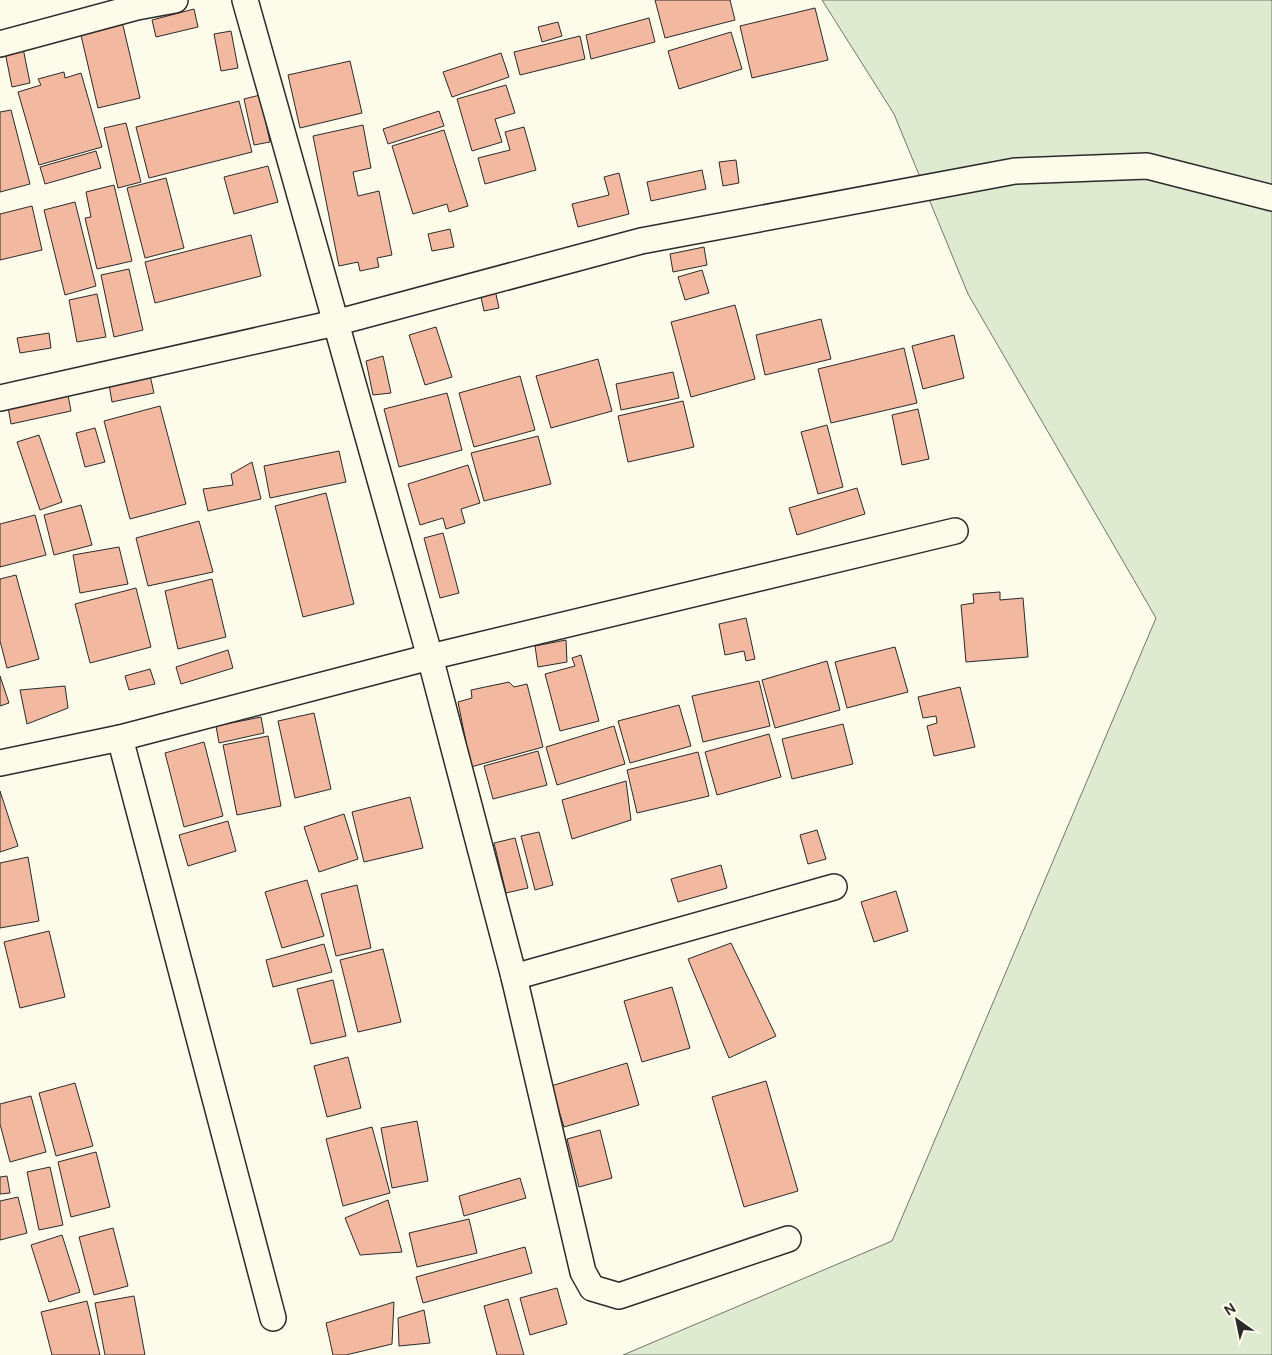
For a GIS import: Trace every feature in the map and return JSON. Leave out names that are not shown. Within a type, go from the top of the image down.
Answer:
[{"type":"street","points":[[0,44],[137,7],[175,0]]},
{"type":"street","points":[[245,0],[430,657],[514,977],[583,1272],[592,1288],[619,1296],[788,1239]]},
{"type":"street","points":[[0,398],[335,323],[641,241],[1015,171],[1147,166],[1272,198]]},
{"type":"street","points":[[0,763],[120,738],[430,657],[955,531]]},
{"type":"street","points":[[120,738],[273,1318]]},
{"type":"street","points":[[514,977],[834,888]]},
{"type":"green space","points":[[822,0],[1272,0],[1272,1355],[623,1355],[892,1241],[1156,618],[968,294],[894,114]]},
{"type":"building","points":[[655,0],[730,0],[735,20],[665,38]]},
{"type":"building","points":[[815,8],[828,60],[752,78],[740,26]]},
{"type":"building","points":[[194,9],[198,27],[156,37],[152,20]]},
{"type":"building","points":[[121,17],[140,98],[98,108],[79,27]]},
{"type":"building","points":[[649,18],[655,42],[591,59],[586,35]]},
{"type":"building","points":[[558,22],[562,36],[542,42],[538,27]]},
{"type":"building","points":[[231,31],[238,68],[221,71],[214,34]]},
{"type":"building","points":[[731,32],[742,69],[679,89],[668,51]]},
{"type":"building","points":[[580,36],[585,59],[520,75],[514,52]]},
{"type":"building","points":[[22,43],[30,83],[12,87],[4,47]]},
{"type":"building","points":[[501,53],[509,77],[452,97],[443,72]]},
{"type":"building","points":[[350,61],[362,113],[300,128],[288,75]]},
{"type":"building","points":[[64,72],[65,78],[81,73],[102,147],[39,165],[18,92],[41,85],[38,79]]},
{"type":"building","points":[[506,85],[515,113],[495,119],[502,142],[472,151],[457,99]]},
{"type":"building","points":[[260,95],[270,142],[254,145],[244,99]]},
{"type":"building","points":[[239,101],[252,152],[149,178],[136,127]]},
{"type":"building","points":[[11,110],[30,184],[0,192],[0,112]]},
{"type":"building","points":[[439,111],[444,126],[388,144],[383,129]]},
{"type":"building","points":[[126,123],[141,182],[118,188],[104,128]]},
{"type":"building","points":[[363,125],[371,168],[353,172],[358,196],[379,191],[392,255],[377,258],[379,267],[360,271],[358,262],[339,266],[313,136]]},
{"type":"building","points":[[524,127],[536,170],[485,184],[478,158],[510,150],[505,132]]},
{"type":"building","points":[[444,130],[468,206],[449,212],[447,204],[413,214],[392,146]]},
{"type":"building","points":[[96,151],[101,168],[45,184],[40,167]]},
{"type":"building","points":[[736,160],[739,183],[723,186],[719,162]]},
{"type":"building","points":[[268,166],[278,202],[234,214],[224,177]]},
{"type":"building","points":[[702,170],[706,189],[651,201],[647,182]]},
{"type":"building","points":[[619,173],[629,214],[578,227],[572,204],[609,195],[604,177]]},
{"type":"building","points":[[166,178],[184,248],[145,258],[127,188]]},
{"type":"building","points":[[114,185],[132,261],[97,269],[85,218],[91,217],[86,192]]},
{"type":"building","points":[[75,202],[96,286],[65,295],[44,210]]},
{"type":"building","points":[[32,206],[42,250],[0,260],[0,214]]},
{"type":"building","points":[[450,229],[454,247],[432,251],[428,234]]},
{"type":"building","points":[[251,235],[261,276],[155,303],[145,262]]},
{"type":"building","points":[[704,247],[707,265],[673,272],[670,254]]},
{"type":"building","points":[[129,269],[143,330],[114,337],[101,275]]},
{"type":"building","points":[[702,270],[709,293],[685,300],[678,277]]},
{"type":"building","points":[[494,285],[499,308],[484,311],[479,288]]},
{"type":"building","points":[[97,294],[106,337],[77,342],[69,300]]},
{"type":"building","points":[[735,305],[755,379],[691,397],[671,322]]},
{"type":"building","points":[[821,319],[831,359],[765,375],[756,335]]},
{"type":"building","points":[[436,327],[452,377],[425,385],[409,335]]},
{"type":"building","points":[[49,333],[51,348],[20,353],[17,338]]},
{"type":"building","points":[[954,335],[964,378],[923,389],[912,346]]},
{"type":"building","points":[[904,348],[917,403],[831,423],[818,369]]},
{"type":"building","points":[[383,356],[391,393],[373,395],[366,361]]},
{"type":"building","points":[[598,359],[612,411],[551,428],[536,376]]},
{"type":"building","points":[[149,371],[154,393],[112,402],[108,379]]},
{"type":"building","points":[[673,372],[679,398],[621,410],[616,384]]},
{"type":"building","points":[[520,376],[535,430],[474,447],[459,393]]},
{"type":"building","points":[[447,393],[462,450],[399,467],[384,409]]},
{"type":"building","points":[[68,395],[71,411],[11,424],[8,407]]},
{"type":"building","points":[[683,401],[694,447],[628,462],[618,416]]},
{"type":"building","points":[[160,406],[186,504],[130,519],[104,421]]},
{"type":"building","points":[[918,409],[929,459],[902,465],[892,415]]},
{"type":"building","points":[[827,425],[843,487],[818,494],[801,432]]},
{"type":"building","points":[[95,428],[105,462],[85,467],[76,433]]},
{"type":"building","points":[[39,435],[62,502],[40,510],[17,442]]},
{"type":"building","points":[[538,436],[551,484],[484,501],[471,453]]},
{"type":"building","points":[[339,451],[346,482],[270,498],[264,466]]},
{"type":"building","points":[[252,462],[261,499],[208,511],[203,489],[233,485],[231,474]]},
{"type":"building","points":[[468,465],[480,503],[461,509],[465,523],[446,529],[443,518],[420,525],[408,484]]},
{"type":"building","points":[[857,488],[865,514],[797,535],[789,508]]},
{"type":"building","points":[[326,493],[354,604],[303,617],[275,506]]},
{"type":"building","points":[[81,505],[92,545],[54,555],[44,515]]},
{"type":"building","points":[[35,515],[46,555],[0,567],[0,524]]},
{"type":"building","points":[[199,521],[213,572],[148,586],[136,538]]},
{"type":"building","points":[[443,533],[459,593],[440,598],[424,538]]},
{"type":"building","points":[[119,547],[128,584],[80,593],[73,555]]},
{"type":"building","points":[[16,575],[39,659],[7,668],[0,641],[0,579]]},
{"type":"building","points":[[212,579],[226,637],[178,649],[165,591]]},
{"type":"building","points":[[136,588],[151,647],[90,663],[75,604]]},
{"type":"building","points":[[1000,592],[1000,600],[1023,598],[1028,657],[966,662],[961,605],[974,603],[973,594]]},
{"type":"building","points":[[746,618],[755,659],[746,661],[744,651],[725,655],[719,624]]},
{"type":"building","points":[[566,640],[567,662],[538,667],[535,646]]},
{"type":"building","points":[[895,647],[908,692],[847,708],[835,662]]},
{"type":"building","points":[[228,650],[233,668],[181,684],[176,667]]},
{"type":"building","points":[[581,655],[599,721],[560,731],[545,674],[575,666],[572,658]]},
{"type":"building","points":[[827,661],[840,710],[775,728],[762,680]]},
{"type":"building","points":[[150,669],[155,684],[129,690],[125,676]]},
{"type":"building","points":[[0,676],[9,703],[0,706]]},
{"type":"building","points":[[759,681],[770,726],[703,742],[692,696]]},
{"type":"building","points":[[509,682],[514,687],[527,684],[543,747],[471,767],[458,702],[472,698],[471,690]]},
{"type":"building","points":[[65,686],[68,708],[27,724],[20,690]]},
{"type":"building","points":[[960,687],[975,747],[934,756],[927,726],[937,723],[936,716],[923,718],[918,697]]},
{"type":"building","points":[[679,705],[691,746],[630,763],[618,721]]},
{"type":"building","points":[[314,713],[331,789],[295,798],[278,721]]},
{"type":"building","points":[[261,717],[264,733],[219,743],[216,726]]},
{"type":"building","points":[[843,724],[853,764],[792,779],[782,739]]},
{"type":"building","points":[[614,726],[625,764],[557,785],[546,747]]},
{"type":"building","points":[[769,734],[781,777],[717,795],[705,752]]},
{"type":"building","points":[[268,736],[281,806],[237,815],[223,745]]},
{"type":"building","points":[[204,742],[223,816],[184,827],[165,753]]},
{"type":"building","points":[[538,751],[547,785],[493,799],[484,766]]},
{"type":"building","points":[[698,752],[709,796],[637,813],[627,770]]},
{"type":"building","points":[[626,781],[631,820],[572,839],[562,800]]},
{"type":"building","points":[[0,791],[18,846],[0,852]]},
{"type":"building","points":[[410,797],[423,848],[364,862],[352,812]]},
{"type":"building","points":[[344,814],[358,859],[319,872],[304,827]]},
{"type":"building","points":[[228,821],[236,851],[188,866],[179,835]]},
{"type":"building","points":[[817,830],[826,859],[808,864],[800,835]]},
{"type":"building","points":[[539,832],[553,885],[535,890],[521,836]]},
{"type":"building","points":[[515,838],[528,888],[506,893],[494,843]]},
{"type":"building","points":[[28,857],[39,921],[0,928],[0,863]]},
{"type":"building","points":[[721,865],[727,888],[678,902],[671,879]]},
{"type":"building","points":[[307,880],[324,936],[282,948],[265,892]]},
{"type":"building","points":[[357,885],[371,948],[336,956],[321,894]]},
{"type":"building","points":[[896,891],[908,931],[874,942],[861,902]]},
{"type":"building","points":[[49,931],[65,997],[20,1008],[4,942]]},
{"type":"building","points":[[731,943],[776,1036],[729,1058],[688,959]]},
{"type":"building","points":[[324,944],[332,972],[273,987],[266,960]]},
{"type":"building","points":[[383,949],[401,1022],[358,1032],[340,960]]},
{"type":"building","points":[[333,980],[346,1036],[311,1044],[297,989]]},
{"type":"building","points":[[672,987],[690,1048],[642,1062],[624,1001]]},
{"type":"building","points":[[348,1057],[361,1108],[327,1117],[314,1066]]},
{"type":"building","points":[[627,1063],[639,1105],[564,1127],[551,1086]]},
{"type":"building","points":[[766,1081],[798,1191],[744,1207],[712,1097]]},
{"type":"building","points":[[75,1083],[93,1146],[56,1156],[39,1093]]},
{"type":"building","points":[[31,1096],[46,1152],[10,1162],[0,1124],[0,1104]]},
{"type":"building","points":[[417,1121],[428,1181],[392,1188],[381,1128]]},
{"type":"building","points":[[372,1127],[390,1193],[343,1206],[326,1139]]},
{"type":"building","points":[[600,1130],[612,1178],[579,1187],[567,1139]]},
{"type":"building","points":[[96,1152],[110,1207],[71,1217],[58,1162]]},
{"type":"building","points":[[50,1167],[63,1225],[39,1230],[27,1172]]},
{"type":"building","points":[[7,1176],[10,1193],[0,1194],[0,1177]]},
{"type":"building","points":[[520,1178],[526,1198],[464,1216],[459,1196]]},
{"type":"building","points":[[18,1197],[27,1233],[0,1240],[0,1201]]},
{"type":"building","points":[[388,1200],[402,1252],[360,1255],[345,1218]]},
{"type":"building","points":[[469,1219],[477,1253],[417,1267],[409,1233]]},
{"type":"building","points":[[113,1228],[128,1286],[94,1295],[79,1237]]},
{"type":"building","points":[[62,1235],[80,1292],[49,1302],[31,1245]]},
{"type":"building","points":[[525,1247],[532,1273],[423,1303],[416,1277]]},
{"type":"building","points":[[557,1288],[567,1324],[530,1335],[520,1298]]},
{"type":"building","points":[[134,1296],[145,1355],[105,1355],[95,1303]]},
{"type":"building","points":[[508,1299],[524,1355],[497,1355],[484,1306]]},
{"type":"building","points":[[87,1301],[100,1355],[52,1355],[41,1312]]},
{"type":"building","points":[[394,1302],[392,1344],[346,1355],[333,1355],[326,1323]]},
{"type":"building","points":[[424,1310],[430,1343],[399,1346],[398,1318]]}]
